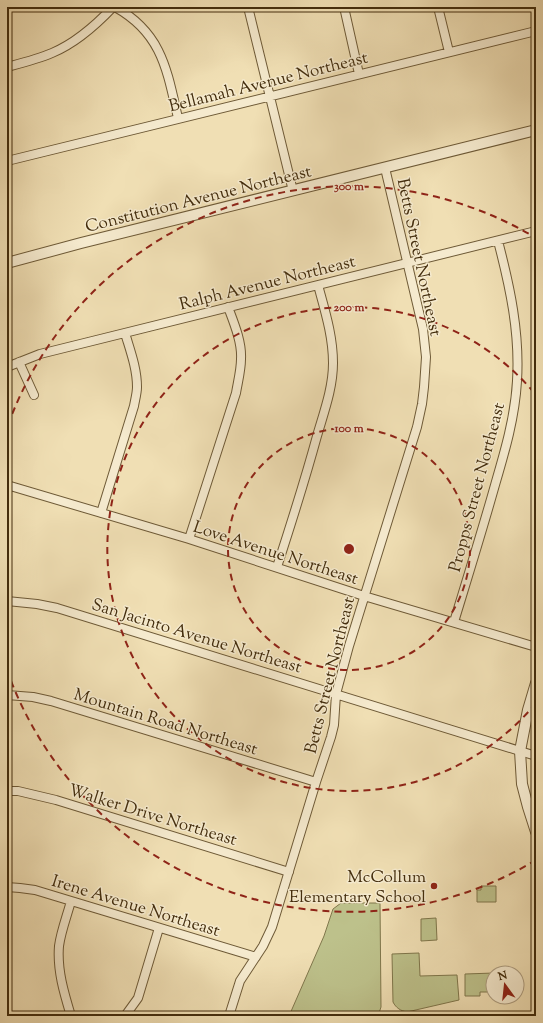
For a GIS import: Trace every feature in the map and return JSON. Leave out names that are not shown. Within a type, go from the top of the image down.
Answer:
[{"type":"street","points":[[7,67],[52,54],[68,45],[97,24],[114,7],[134,20],[147,32],[157,46],[164,62],[178,118]]},
{"type":"street","points":[[248,7],[293,191]]},
{"type":"street","points":[[344,7],[359,74]]},
{"type":"street","points":[[438,7],[449,52]]},
{"type":"street","name":"Bellamah Avenue Northeast","points":[[7,161],[536,30]]},
{"type":"street","name":"Constitution Avenue Northeast","points":[[7,263],[536,130]]},
{"type":"street","name":"Betts Street Northeast","points":[[229,1016],[240,981],[263,946],[272,928],[334,725],[336,694],[364,596],[417,427],[422,404],[426,357],[423,329],[385,168]]},
{"type":"street","name":"Ralph Avenue Northeast","points":[[7,367],[40,354],[536,231]]},
{"type":"street","name":"Propps Street Northeast","points":[[454,622],[496,485],[506,449],[514,410],[517,382],[515,319],[510,288],[498,240]]},
{"type":"street","points":[[277,567],[316,441],[329,396],[332,378],[333,363],[331,337],[318,285]]},
{"type":"street","points":[[189,539],[236,392],[241,357],[228,307]]},
{"type":"street","points":[[101,513],[134,406],[137,388],[132,356],[125,333]]},
{"type":"street","points":[[19,362],[34,395]]},
{"type":"street","name":"Love Avenue Northeast","points":[[7,485],[189,539],[364,596],[536,647]]},
{"type":"street","name":"San Jacinto Avenue Northeast","points":[[7,601],[57,608],[536,756]]},
{"type":"street","points":[[536,684],[528,710],[520,751],[522,784],[536,832]]},
{"type":"street","name":"Mountain Road Northeast","points":[[7,695],[32,697],[51,702],[316,782]]},
{"type":"street","name":"Walker Drive Northeast","points":[[7,791],[18,791],[56,800],[289,872]]},
{"type":"street","name":"Irene Avenue Northeast","points":[[7,887],[35,890],[256,957]]},
{"type":"street","points":[[70,1016],[59,970],[59,947],[71,902]]},
{"type":"street","points":[[125,1016],[138,998],[159,928]]},
{"type":"green space","points":[[481,886],[496,886],[496,902],[477,902],[477,890],[481,890]]},
{"type":"green space","points":[[341,903],[380,903],[381,1007],[378,1016],[289,1016],[324,936],[333,909]]},
{"type":"green space","points":[[436,918],[437,940],[421,941],[421,919]]},
{"type":"green space","points":[[419,953],[420,976],[457,975],[459,1000],[407,1012],[396,1006],[393,1002],[392,954]]},
{"type":"green space","points":[[485,973],[485,992],[480,992],[480,996],[465,996],[465,974]]},
{"type":"place","name":"McCollum Elementary School","points":[[434,886]]}]
